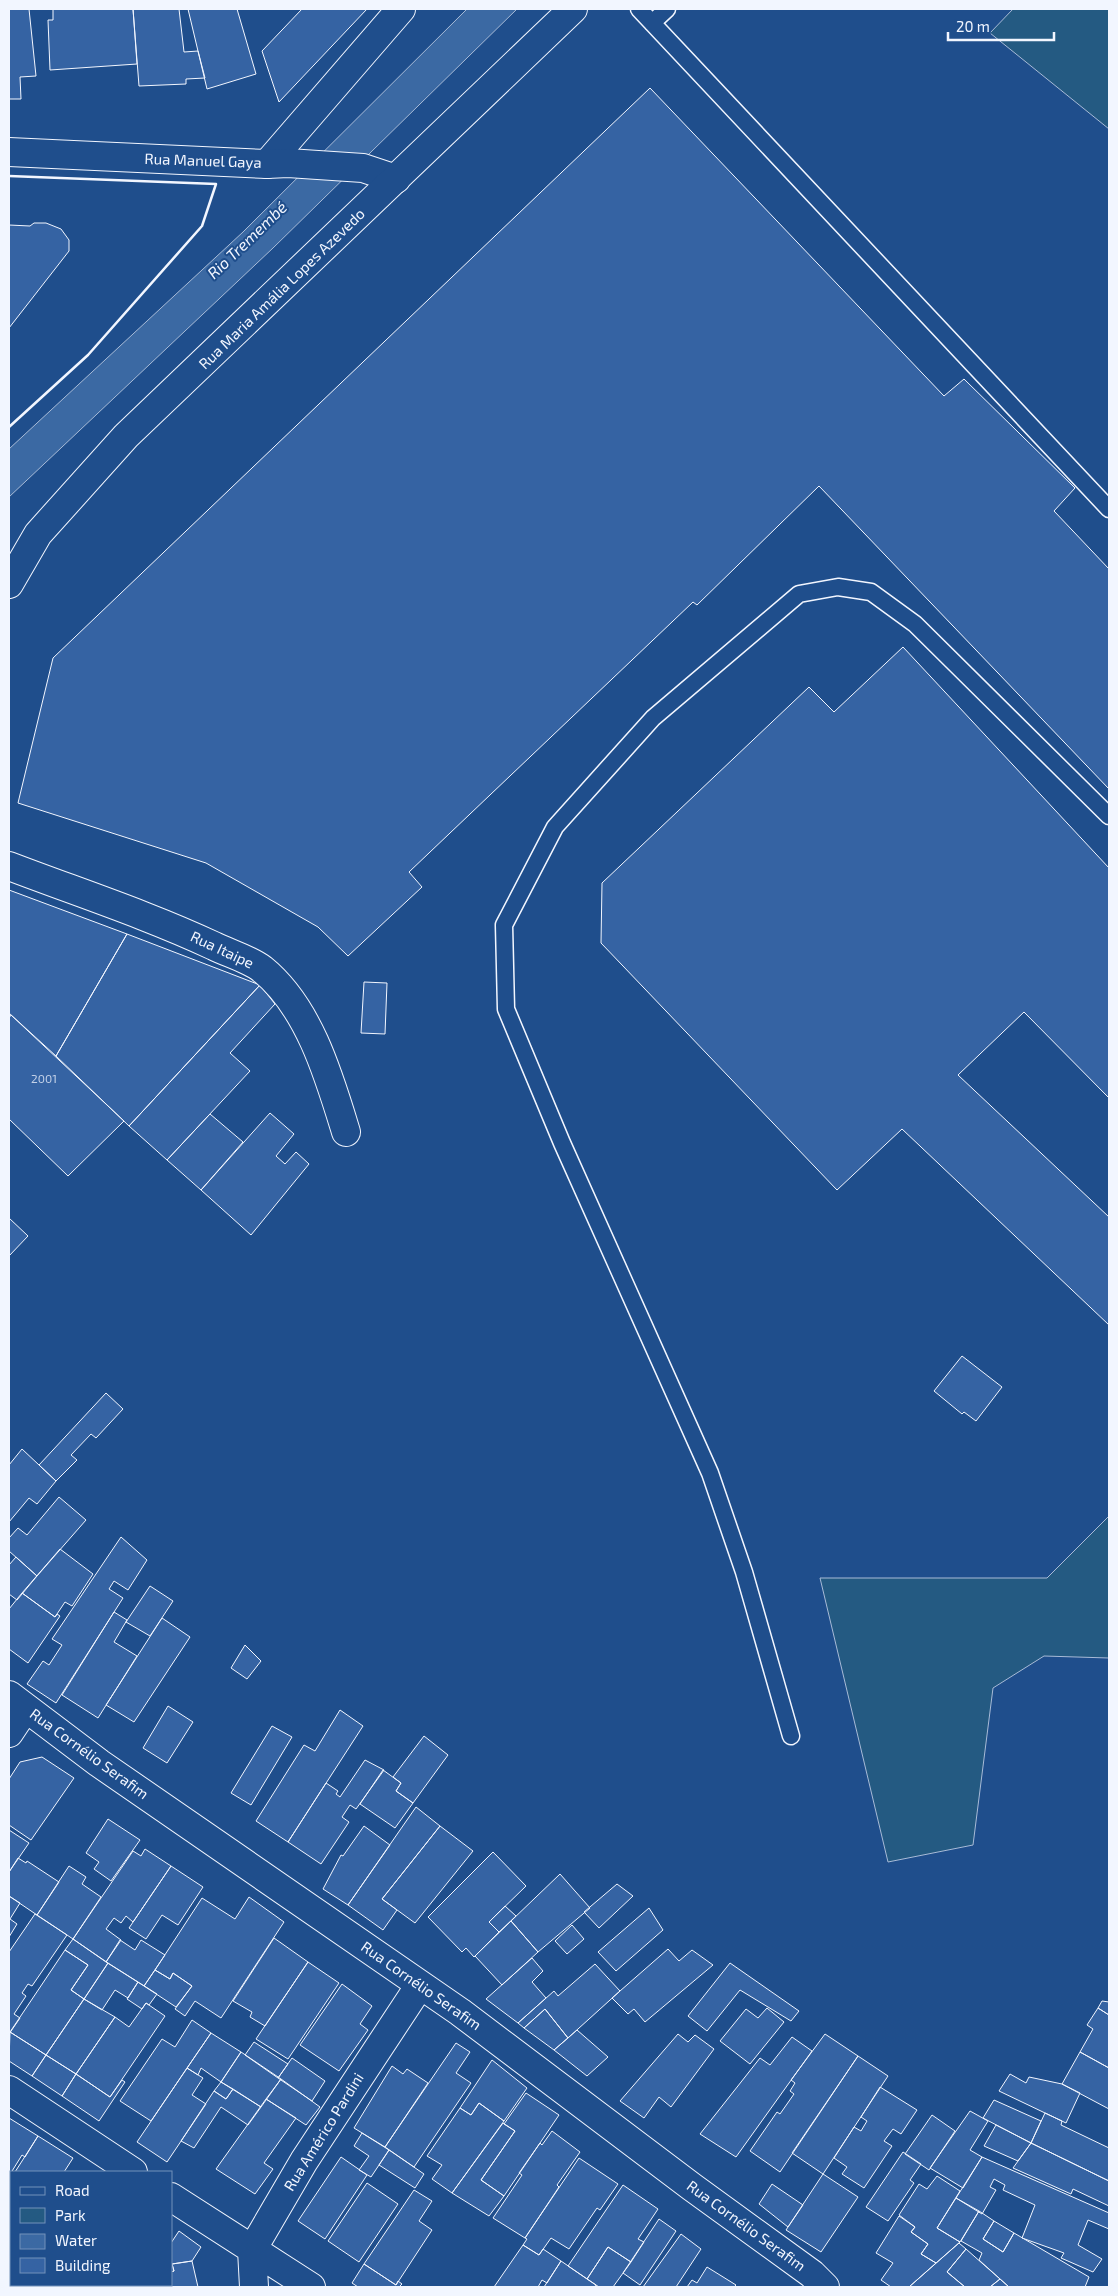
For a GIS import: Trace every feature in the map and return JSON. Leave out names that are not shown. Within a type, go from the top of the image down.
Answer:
[{"type":"street","points":[[277,163],[401,9]]},
{"type":"street","name":"Rua Maria Amália Lopes Azevedo","points":[[9,584],[38,534],[126,436],[573,9]]},
{"type":"street","name":"Rua Manuel Gaya","points":[[9,152],[363,168],[396,179]]},
{"type":"street","name":"Rua Itaipe","points":[[9,866],[181,931],[261,969],[289,999],[311,1034],[330,1079],[346,1132]]},
{"type":"street","points":[[9,1733],[17,1702]]},
{"type":"street","name":"Rua Cornélio Serafim","points":[[17,1702],[98,1763],[468,2018],[692,2187],[812,2274],[825,2287]]},
{"type":"street","name":"Rua Américo Pardini","points":[[252,2250],[304,2161],[420,1985]]},
{"type":"street","points":[[9,2090],[131,2171]]},
{"type":"street","points":[[172,2198],[311,2287]]},
{"type":"street","points":[[252,2250],[254,2287]]},
{"type":"lane","points":[[639,9],[1109,509]]},
{"type":"lane","points":[[652,23],[666,9]]},
{"type":"lane","points":[[790,1736],[744,1572],[710,1473],[562,1143],[506,1009],[504,925],[555,827],[653,718],[799,594],[838,586],[871,592],[915,624],[1109,816]]},
{"type":"green space","points":[[1013,9],[1109,9],[1109,129],[990,33]]},
{"type":"green space","points":[[1109,1516],[1109,1658],[1044,1656],[993,1688],[973,1845],[888,1862],[820,1578],[1047,1578]]},
{"type":"water","name":"Rio Tremembé","points":[[467,9],[517,9],[273,248],[9,497],[9,449],[243,232]]},
{"type":"building","points":[[9,9],[29,9],[36,76],[20,77],[21,99],[9,99]]},
{"type":"building","points":[[53,9],[133,9],[137,64],[50,70],[48,20],[53,20]]},
{"type":"building","points":[[133,9],[179,9],[184,52],[198,51],[205,78],[186,79],[186,84],[139,86]]},
{"type":"building","points":[[188,9],[237,9],[256,74],[207,89]]},
{"type":"building","points":[[302,9],[367,9],[279,102],[262,51]]},
{"type":"building","points":[[650,88],[944,396],[964,379],[1075,488],[1054,511],[1109,569],[1109,789],[819,486],[697,605],[693,602],[409,872],[422,887],[348,956],[318,927],[206,863],[18,803],[53,658]]},
{"type":"building","points":[[34,223],[46,223],[61,229],[69,240],[69,251],[9,328],[9,225],[30,226]]},
{"type":"building","points":[[903,647],[1109,868],[1109,1098],[1024,1012],[958,1075],[1109,1217],[1109,1325],[902,1129],[837,1190],[601,943],[602,883],[809,687],[834,712]]},
{"type":"building","points":[[9,890],[127,934],[56,1056],[9,1013]]},
{"type":"building","points":[[127,934],[260,985],[129,1126],[56,1056]]},
{"type":"building","points":[[364,982],[387,983],[385,1034],[361,1033]]},
{"type":"building","points":[[260,985],[275,1004],[230,1053],[250,1071],[167,1160],[129,1126]]},
{"type":"building","points":[[11,1015],[124,1121],[68,1176],[9,1119],[9,1018]]},
{"type":"building","points":[[270,1113],[294,1134],[276,1156],[285,1164],[296,1152],[309,1164],[251,1235],[201,1190]]},
{"type":"building","points":[[210,1114],[243,1142],[201,1190],[167,1160]]},
{"type":"building","points":[[9,1218],[28,1236],[9,1256]]},
{"type":"building","points":[[962,1356],[1002,1387],[976,1421],[964,1412],[962,1414],[934,1391]]},
{"type":"building","points":[[106,1393],[123,1409],[96,1438],[91,1434],[71,1455],[77,1460],[56,1481],[39,1465]]},
{"type":"building","points":[[22,1449],[56,1481],[37,1504],[29,1498],[9,1522],[9,1465]]},
{"type":"building","points":[[59,1497],[86,1520],[37,1576],[9,1551],[9,1538],[18,1528],[27,1535]]},
{"type":"building","points":[[121,1537],[147,1560],[128,1590],[114,1581],[109,1589],[123,1598],[56,1703],[27,1684],[43,1661],[49,1665],[62,1645],[52,1639]]},
{"type":"building","points":[[60,1549],[93,1574],[72,1606],[65,1602],[55,1617],[22,1593]]},
{"type":"building","points":[[16,1557],[37,1576],[17,1600],[9,1594],[9,1565]]},
{"type":"building","points":[[150,1586],[173,1601],[150,1636],[126,1622]]},
{"type":"building","points":[[22,1593],[55,1617],[57,1614],[60,1616],[28,1663],[9,1649],[9,1609]]},
{"type":"building","points":[[114,1612],[127,1620],[114,1642],[137,1656],[98,1718],[62,1695]]},
{"type":"building","points":[[162,1618],[190,1637],[134,1722],[106,1705]]},
{"type":"building","points":[[245,1645],[261,1661],[247,1679],[231,1668]]},
{"type":"building","points":[[168,1706],[193,1722],[167,1763],[143,1748]]},
{"type":"building","points":[[340,1710],[363,1726],[288,1842],[256,1821],[304,1745],[315,1751]]},
{"type":"building","points":[[272,1726],[292,1737],[251,1805],[231,1793]]},
{"type":"building","points":[[424,1736],[448,1755],[413,1803],[396,1791],[401,1783],[393,1777]]},
{"type":"building","points":[[42,1757],[74,1778],[31,1840],[9,1825],[9,1779],[20,1762]]},
{"type":"building","points":[[365,1760],[384,1770],[356,1809],[350,1805],[342,1817],[349,1822],[321,1864],[288,1842],[326,1783],[338,1791],[336,1794],[340,1797]]},
{"type":"building","points":[[383,1770],[401,1783],[396,1791],[413,1803],[395,1828],[360,1804]]},
{"type":"building","points":[[416,1807],[440,1826],[382,1899],[397,1910],[383,1930],[348,1905]]},
{"type":"building","points":[[108,1819],[140,1840],[111,1881],[94,1869],[99,1862],[86,1853]]},
{"type":"building","points":[[364,1826],[390,1845],[348,1905],[323,1889],[341,1855],[343,1856]]},
{"type":"building","points":[[440,1826],[473,1851],[415,1923],[382,1899]]},
{"type":"building","points":[[9,1830],[29,1843],[9,1872]]},
{"type":"building","points":[[145,1849],[171,1866],[133,1922],[126,1916],[121,1923],[114,1918],[106,1929],[121,1940],[106,1962],[73,1939],[133,1851],[141,1856]]},
{"type":"building","points":[[493,1852],[526,1886],[489,1922],[499,1932],[474,1957],[466,1948],[462,1952],[428,1917]]},
{"type":"building","points":[[18,1858],[26,1863],[27,1861],[59,1882],[37,1915],[9,1896],[9,1872]]},
{"type":"building","points":[[69,1866],[86,1877],[82,1884],[101,1897],[73,1939],[37,1915]]},
{"type":"building","points":[[171,1866],[203,1887],[178,1925],[162,1915],[146,1939],[129,1928]]},
{"type":"building","points":[[560,1874],[590,1908],[538,1952],[511,1921]]},
{"type":"building","points":[[617,1884],[633,1896],[599,1928],[584,1912]]},
{"type":"building","points":[[9,1896],[20,1903],[10,1919],[17,1924],[9,1937]]},
{"type":"building","points":[[249,1897],[284,1922],[221,2018],[195,2001],[185,2016],[175,2009],[192,1986],[173,1973],[170,1979],[155,1970],[202,1898],[235,1919]]},
{"type":"building","points":[[505,1906],[516,1916],[499,1932],[489,1922]]},
{"type":"building","points":[[649,1908],[663,1930],[616,1971],[598,1952]]},
{"type":"building","points":[[35,1914],[67,1935],[32,1986],[28,1984],[22,1993],[26,1996],[14,2014],[20,2018],[9,2034],[9,1952]]},
{"type":"building","points":[[511,1921],[538,1952],[502,1985],[475,1956]]},
{"type":"building","points":[[572,1925],[584,1939],[567,1954],[555,1941]]},
{"type":"building","points":[[274,1938],[308,1962],[265,2026],[250,2017],[252,2012],[233,2001]]},
{"type":"building","points":[[73,1939],[108,1963],[84,1999],[71,1990],[88,1965],[65,1950]]},
{"type":"building","points":[[120,1940],[135,1950],[141,1940],[165,1955],[144,1986],[106,1962]]},
{"type":"building","points":[[668,1949],[679,1961],[692,1950],[713,1965],[645,2022],[634,2009],[628,2014],[612,1998]]},
{"type":"building","points":[[65,1950],[88,1965],[71,1990],[84,1999],[46,2055],[10,2032]]},
{"type":"building","points":[[532,1958],[543,1971],[532,1982],[546,1998],[518,2023],[486,1999]]},
{"type":"building","points":[[308,1962],[339,1983],[288,2059],[256,2039]]},
{"type":"building","points":[[108,1963],[138,1982],[128,1998],[115,1990],[102,2010],[84,1999]]},
{"type":"building","points":[[730,1963],[799,2011],[791,2021],[740,1990],[707,2031],[688,2016]]},
{"type":"building","points":[[595,1964],[620,1991],[568,2038],[545,2009],[524,2028],[518,2023],[554,1991],[558,1996]]},
{"type":"building","points":[[155,1970],[170,1979],[173,1973],[192,1986],[176,2007],[144,1986]]},
{"type":"building","points":[[138,1982],[157,1994],[149,2005],[146,2003],[142,2009],[127,1999]]},
{"type":"building","points":[[342,1984],[372,2006],[360,2024],[368,2030],[339,2071],[300,2045]]},
{"type":"building","points":[[84,1999],[115,2017],[76,2074],[46,2055]]},
{"type":"building","points":[[1102,2001],[1109,2002],[1109,2015],[1098,2008]]},
{"type":"building","points":[[146,2003],[165,2016],[110,2097],[76,2074],[115,2017],[129,2027]]},
{"type":"building","points":[[767,2008],[784,2022],[750,2064],[720,2041],[746,2009],[758,2018]]},
{"type":"building","points":[[1098,2008],[1109,2015],[1109,2068],[1080,2052],[1093,2029],[1087,2025]]},
{"type":"building","points":[[545,2009],[568,2038],[554,2050],[524,2028]]},
{"type":"building","points":[[192,2020],[211,2033],[151,2121],[120,2101],[162,2039],[175,2047]]},
{"type":"building","points":[[577,2030],[608,2057],[587,2076],[554,2050]]},
{"type":"building","points":[[10,2032],[46,2055],[32,2076],[9,2061]]},
{"type":"building","points":[[211,2033],[241,2052],[221,2082],[201,2068],[198,2075],[187,2068]]},
{"type":"building","points":[[678,2034],[688,2042],[695,2035],[714,2049],[671,2107],[659,2097],[644,2118],[620,2101]]},
{"type":"building","points":[[825,2034],[858,2056],[780,2172],[750,2151],[777,2112],[780,2114],[794,2094],[790,2091],[795,2083],[791,2080]]},
{"type":"building","points":[[792,2037],[812,2051],[736,2157],[700,2134],[760,2058],[770,2065]]},
{"type":"building","points":[[254,2042],[288,2064],[278,2078],[245,2055]]},
{"type":"building","points":[[456,2043],[470,2052],[456,2073],[471,2083],[414,2167],[385,2147]]},
{"type":"building","points":[[241,2052],[281,2079],[261,2107],[221,2082]]},
{"type":"building","points":[[1080,2052],[1109,2068],[1109,2109],[1062,2084]]},
{"type":"building","points":[[46,2055],[76,2074],[62,2096],[32,2076]]},
{"type":"building","points":[[858,2056],[888,2076],[823,2174],[792,2153]]},
{"type":"building","points":[[292,2058],[325,2081],[312,2101],[278,2078]]},
{"type":"building","points":[[492,2060],[527,2088],[504,2121],[479,2103],[471,2115],[460,2108]]},
{"type":"building","points":[[392,2066],[403,2074],[407,2069],[428,2083],[385,2147],[354,2128]]},
{"type":"building","points":[[187,2068],[203,2078],[192,2095],[206,2104],[167,2162],[137,2142]]},
{"type":"building","points":[[76,2074],[110,2097],[122,2080],[125,2082],[99,2121],[62,2096]]},
{"type":"building","points":[[1010,2074],[1026,2083],[1029,2077],[1062,2084],[1080,2093],[1066,2123],[999,2091]]},
{"type":"building","points":[[281,2079],[320,2107],[306,2125],[266,2099]]},
{"type":"building","points":[[221,2082],[233,2089],[226,2099],[214,2091]]},
{"type":"building","points":[[880,2087],[917,2110],[901,2134],[893,2129],[884,2141],[892,2146],[864,2188],[842,2174],[847,2167],[834,2158],[854,2127],[861,2131],[867,2121],[861,2117]]},
{"type":"building","points":[[233,2089],[261,2107],[248,2125],[221,2107],[194,2148],[181,2141],[214,2091],[226,2099]]},
{"type":"building","points":[[526,2093],[559,2115],[504,2196],[481,2180],[515,2131],[504,2124]]},
{"type":"building","points":[[266,2099],[296,2118],[264,2163],[273,2169],[255,2194],[216,2169]]},
{"type":"building","points":[[994,2100],[1041,2121],[1031,2143],[983,2118]]},
{"type":"building","points":[[479,2103],[504,2121],[452,2193],[432,2179],[442,2165],[427,2156],[460,2108],[471,2115]]},
{"type":"building","points":[[970,2111],[988,2121],[970,2150],[982,2157],[963,2188],[930,2168]]},
{"type":"building","points":[[1045,2113],[1062,2121],[1061,2125],[1109,2148],[1109,2181],[1031,2143]]},
{"type":"building","points":[[932,2115],[955,2131],[929,2170],[905,2154]]},
{"type":"building","points":[[9,2118],[38,2136],[25,2157],[22,2155],[12,2171],[10,2171],[9,2176]]},
{"type":"building","points":[[503,2123],[515,2131],[481,2180],[504,2196],[489,2216],[452,2193]]},
{"type":"building","points":[[996,2125],[1031,2143],[1018,2161],[984,2146]]},
{"type":"building","points":[[552,2131],[580,2152],[557,2185],[559,2187],[525,2238],[493,2218],[522,2175],[519,2173],[540,2143],[542,2145]]},
{"type":"building","points":[[362,2133],[389,2150],[371,2177],[359,2170],[369,2156],[354,2146]]},
{"type":"building","points":[[38,2136],[73,2158],[65,2171],[16,2171]]},
{"type":"building","points":[[1031,2143],[1109,2181],[1109,2206],[1073,2189],[1071,2194],[1013,2168]]},
{"type":"building","points":[[389,2150],[424,2174],[415,2188],[379,2165]]},
{"type":"building","points":[[903,2152],[921,2164],[910,2180],[914,2183],[888,2221],[866,2207]]},
{"type":"building","points":[[341,2157],[367,2175],[325,2239],[298,2221]]},
{"type":"building","points":[[982,2157],[1109,2213],[1109,2229],[1088,2220],[1078,2245],[1102,2259],[1093,2272],[1061,2258],[1064,2253],[1022,2238],[1035,2205],[1003,2190],[1005,2185],[994,2179],[990,2187],[996,2190],[982,2214],[956,2198]]},
{"type":"building","points":[[579,2158],[618,2184],[600,2210],[597,2208],[569,2249],[551,2238],[539,2255],[523,2245],[527,2239],[525,2238]]},
{"type":"building","points":[[823,2174],[858,2197],[821,2252],[786,2230]]},
{"type":"building","points":[[937,2176],[960,2191],[937,2228],[960,2242],[936,2263],[921,2254],[928,2244],[911,2232],[915,2227],[899,2215],[919,2184],[927,2189]]},
{"type":"building","points":[[10,2180],[10,2236],[9,2235]]},
{"type":"building","points":[[367,2183],[398,2204],[359,2262],[328,2241]]},
{"type":"building","points":[[772,2184],[803,2205],[788,2227],[759,2204]]},
{"type":"building","points":[[623,2185],[658,2209],[638,2239],[644,2242],[631,2262],[608,2247],[587,2279],[568,2266]]},
{"type":"building","points":[[414,2190],[432,2201],[419,2221],[432,2230],[396,2285],[364,2264]]},
{"type":"building","points":[[956,2198],[979,2211],[960,2242],[937,2228]]},
{"type":"building","points":[[979,2211],[994,2221],[983,2239],[1003,2252],[1014,2233],[1089,2277],[1085,2287],[1009,2287],[979,2260],[982,2253],[961,2241]]},
{"type":"building","points":[[899,2216],[915,2227],[911,2232],[928,2244],[921,2254],[936,2263],[909,2287],[891,2287],[881,2280],[893,2263],[876,2253]]},
{"type":"building","points":[[659,2219],[676,2231],[640,2285],[623,2273]]},
{"type":"building","points":[[994,2221],[1014,2233],[1003,2252],[983,2239]]},
{"type":"building","points":[[179,2231],[201,2247],[192,2261],[172,2264],[172,2242]]},
{"type":"building","points":[[681,2234],[701,2249],[676,2287],[643,2287]]},
{"type":"building","points":[[959,2243],[966,2249],[947,2272],[965,2287],[909,2287]]},
{"type":"building","points":[[523,2245],[539,2255],[543,2249],[561,2261],[547,2283],[542,2280],[538,2287],[494,2287]]},
{"type":"building","points":[[608,2247],[631,2262],[613,2287],[599,2287],[587,2279]]},
{"type":"building","points":[[966,2249],[1000,2279],[990,2287],[965,2287],[947,2272]]},
{"type":"building","points":[[192,2261],[198,2287],[154,2287],[172,2286],[172,2272],[174,2271],[172,2264]]},
{"type":"building","points":[[561,2261],[596,2285],[595,2287],[544,2287]]},
{"type":"building","points":[[364,2264],[396,2285],[398,2281],[402,2284],[399,2287],[358,2287],[352,2283]]},
{"type":"building","points":[[707,2267],[736,2285],[734,2287],[687,2287],[692,2280],[697,2283]]},
{"type":"building","points":[[1000,2279],[1009,2287],[990,2287]]},
{"type":"building","points":[[65,2286],[67,2287],[38,2287]]},
{"type":"building","points":[[92,2286],[142,2286],[141,2287]]},
{"type":"wall","points":[[9,176],[216,184],[202,226],[88,355],[9,427]]}]
